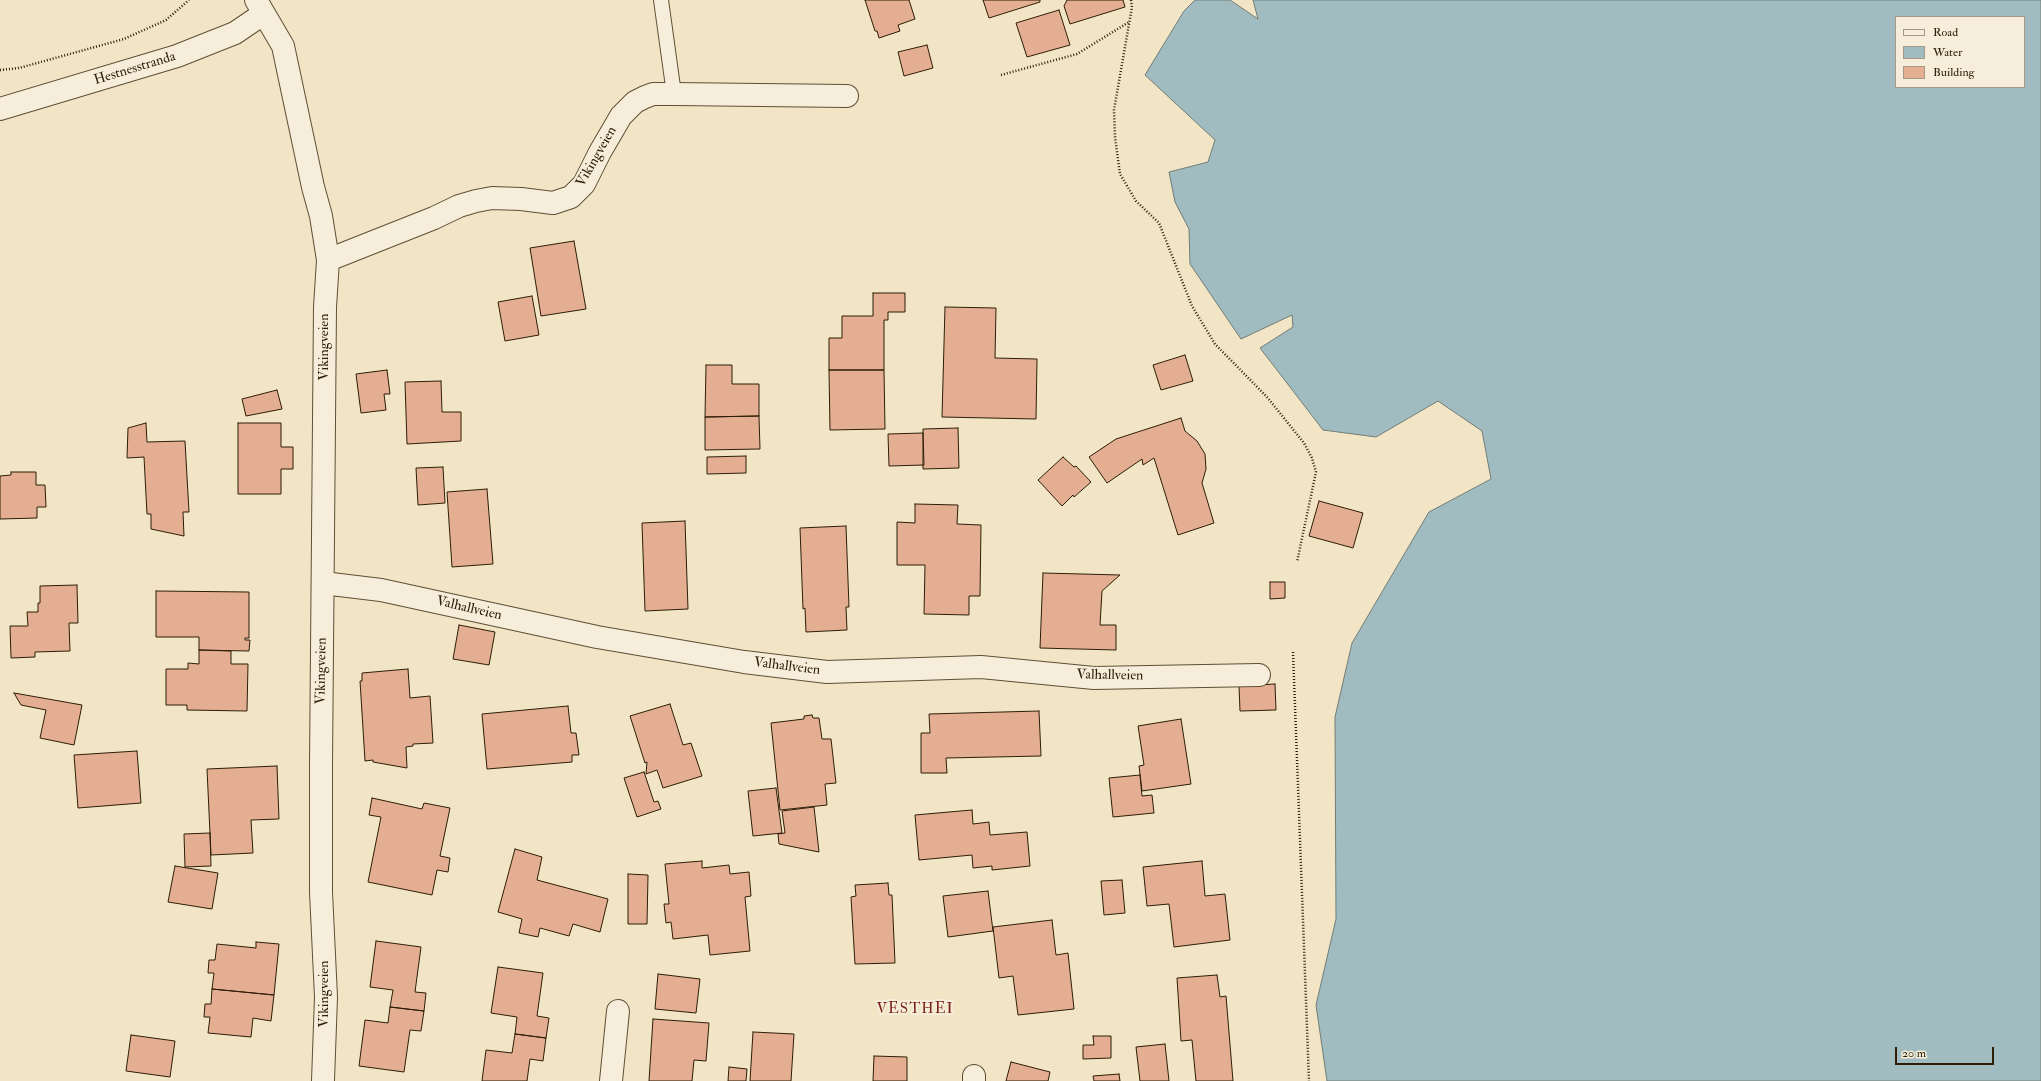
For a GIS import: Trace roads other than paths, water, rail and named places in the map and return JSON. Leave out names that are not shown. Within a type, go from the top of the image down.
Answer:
[{"type":"street","name":"Hestnesstranda","points":[[0,109],[177,56],[235,33],[260,7],[283,46]]},
{"type":"street","name":"Vikingveien","points":[[283,46],[313,187],[321,216],[328,260],[325,307],[321,892],[326,997],[323,1081]]},
{"type":"street","name":"Vikingveien","points":[[328,260],[428,221],[459,206],[476,201],[492,198],[521,198],[553,203],[571,197],[584,184],[604,145],[626,111],[645,96],[674,94],[847,96]]},
{"type":"street","name":"Valhallveien","points":[[323,582],[381,590],[525,623],[597,637],[744,662],[827,672],[981,667],[1094,678],[1259,675]]},
{"type":"street","points":[[611,1081],[618,1011]]},
{"type":"lane","points":[[661,0],[674,94]]},
{"type":"water","points":[[1195,0],[1230,0],[1258,19],[1253,0],[2041,0],[2041,1081],[1327,1081],[1316,1005],[1336,919],[1335,717],[1352,643],[1429,512],[1491,479],[1482,431],[1438,401],[1376,437],[1323,430],[1260,348],[1293,327],[1292,315],[1241,339],[1190,264],[1189,229],[1175,202],[1169,172],[1208,162],[1215,140],[1145,75],[1184,11]]},
{"type":"district","name":"VESTHEI","points":[[915,1010]]}]
